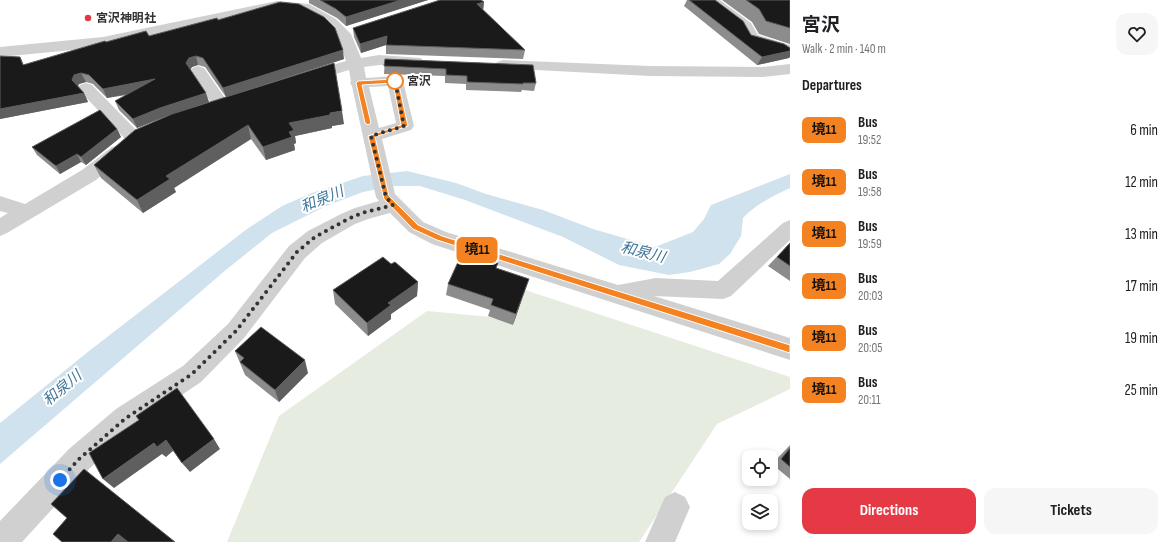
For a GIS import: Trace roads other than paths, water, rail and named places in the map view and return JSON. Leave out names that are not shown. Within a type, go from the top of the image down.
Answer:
[{"type":"street","points":[[711,0],[746,26],[752,38],[785,48],[790,52]]},
{"type":"street","points":[[0,52],[103,42],[276,5],[304,7],[331,22],[344,34],[355,63],[358,83],[376,159],[389,201],[416,227],[439,238],[790,349]]},
{"type":"street","points":[[344,34],[359,29]]},
{"type":"street","points":[[289,84],[355,63],[379,60],[428,62]]},
{"type":"street","points":[[491,64],[650,71],[764,72],[790,69]]},
{"type":"street","points":[[198,71],[221,105]]},
{"type":"street","points":[[358,83],[395,81],[404,126],[371,136]]},
{"type":"street","points":[[0,228],[89,175],[140,136],[86,88]]},
{"type":"street","points":[[1,542],[79,459],[126,418],[198,369],[236,331],[297,252],[315,237],[348,219],[389,201]]},
{"type":"street","points":[[0,203],[26,212]]},
{"type":"street","points":[[616,294],[656,287],[723,290],[790,228]]},
{"type":"street","points":[[660,542],[675,507]]},
{"type":"water","name":"和泉川","points":[[407,171],[456,183],[486,194],[543,210],[593,229],[655,247],[693,232],[704,219],[711,205],[790,174],[790,188],[765,201],[743,218],[741,236],[730,254],[719,264],[690,272],[669,275],[619,265],[563,237],[465,200],[420,186],[394,186],[363,192],[326,206],[272,233],[227,269],[0,464],[0,423],[89,351],[247,229],[282,206],[312,193],[363,176]]},
{"type":"place","name":"宮沢神明社","points":[[88,18]]},
{"type":"place","name":"宮沢","points":[[395,81]]}]
